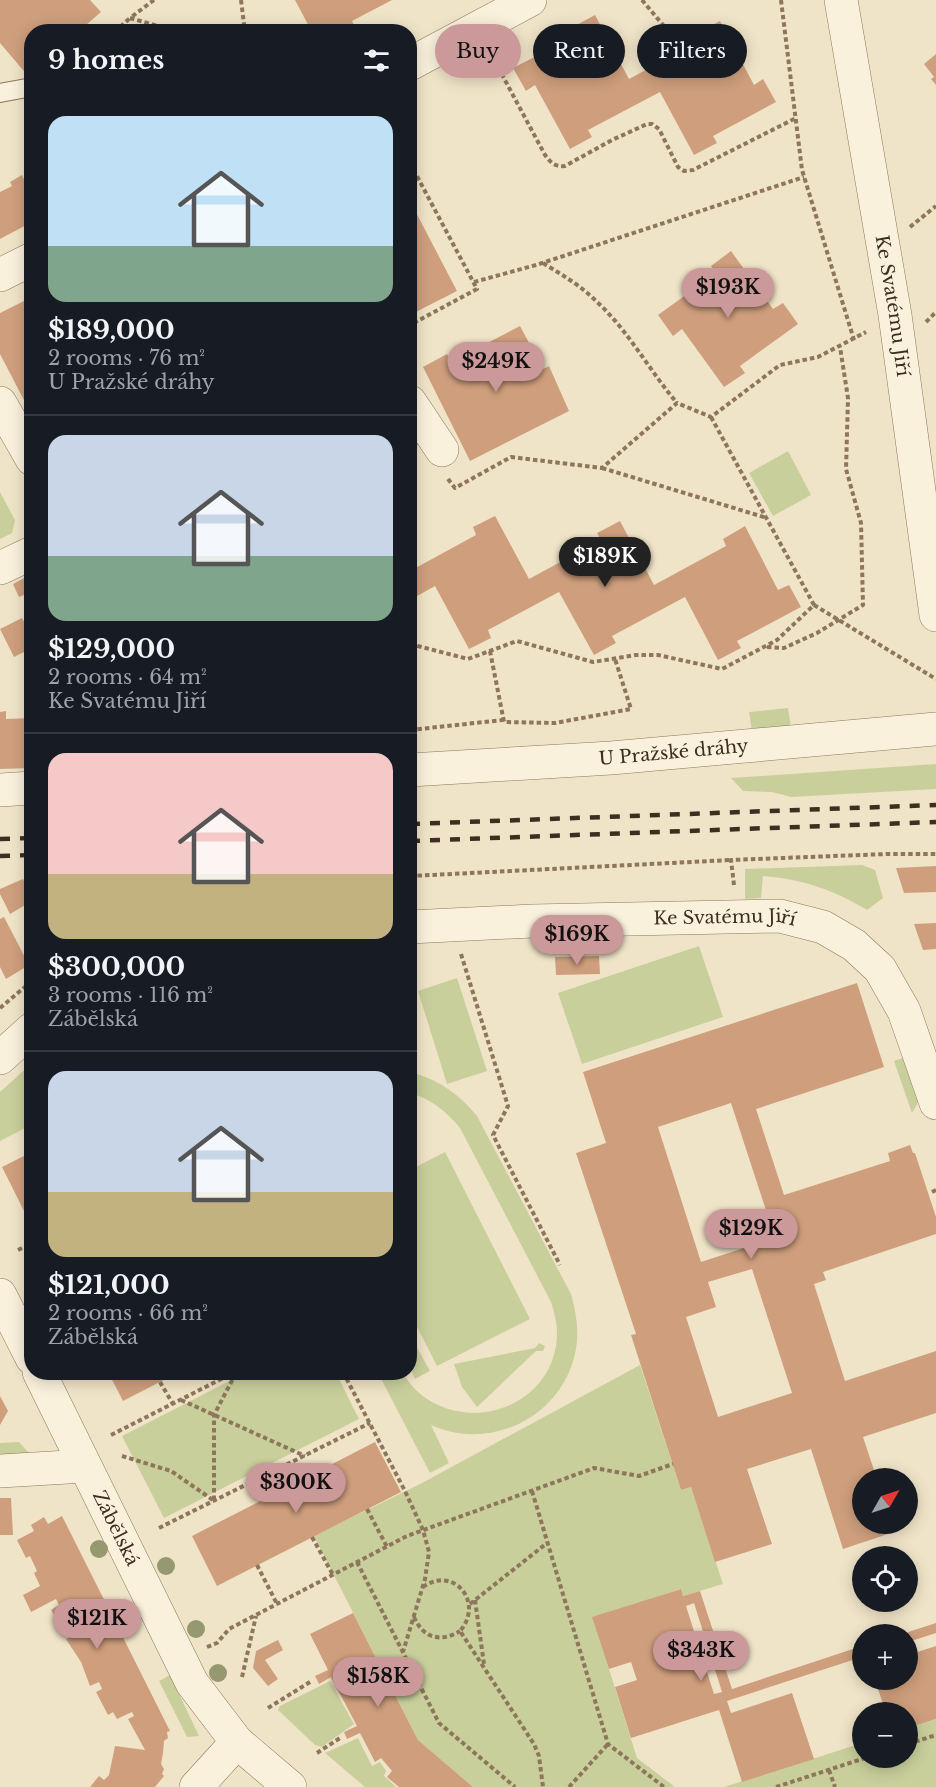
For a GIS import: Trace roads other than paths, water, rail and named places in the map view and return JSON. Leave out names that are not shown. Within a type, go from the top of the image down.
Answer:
[{"type":"street","points":[[417,60],[530,0]]},
{"type":"street","name":"Ke Svatému Jiří","points":[[841,0],[895,315],[936,615]]},
{"type":"street","points":[[0,275],[24,263]]},
{"type":"street","points":[[0,403],[24,445]]},
{"type":"street","points":[[417,412],[442,450]]},
{"type":"street","points":[[0,568],[24,557]]},
{"type":"street","name":"U Pražské dráhy","points":[[417,770],[611,758],[936,729]]},
{"type":"street","points":[[0,790],[24,788]]},
{"type":"street","name":"Ke Svatému Jiří","points":[[417,927],[532,921],[780,916],[823,927],[854,945],[880,969],[904,1011],[936,1103]]},
{"type":"street","points":[[0,1058],[24,1036]]},
{"type":"street","points":[[0,1295],[24,1342]]},
{"type":"street","name":"Zábělská","points":[[43,1380],[192,1683],[237,1742],[290,1787]]},
{"type":"street","points":[[0,1471],[85,1466]]},
{"type":"street","points":[[196,1787],[237,1742]]},
{"type":"lane","points":[[0,93],[24,88]]},
{"type":"railway","points":[[417,824],[936,805]]},
{"type":"railway","points":[[417,841],[936,822]]},
{"type":"railway","points":[[0,839],[24,838]]},
{"type":"railway","points":[[0,856],[24,855]]}]
